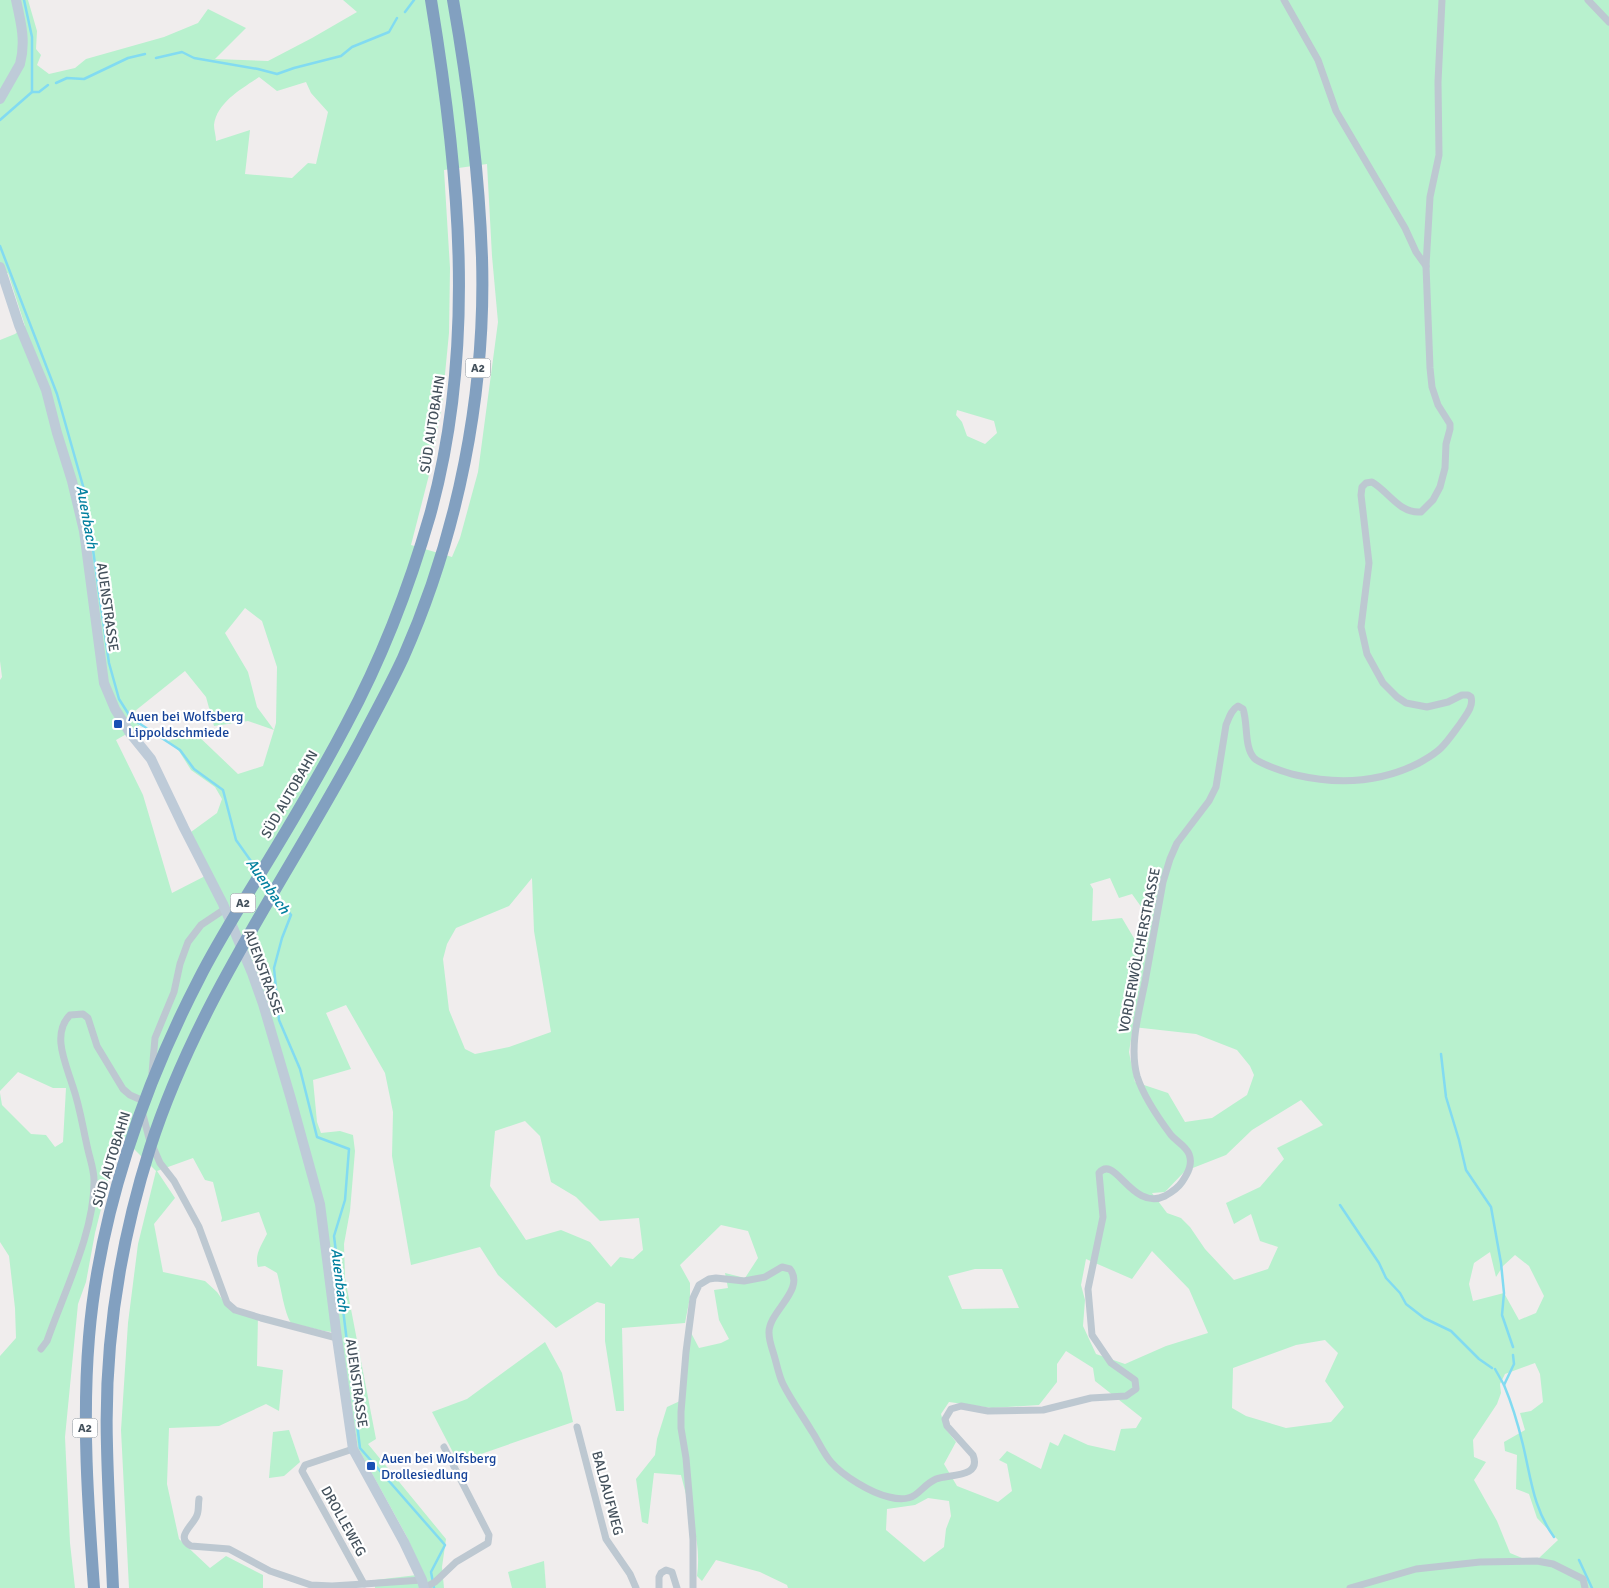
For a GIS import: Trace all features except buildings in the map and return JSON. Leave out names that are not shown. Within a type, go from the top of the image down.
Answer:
[{"type":"highway","name":"SÜD AUTOBAHN","points":[[94,1588],[88,1510],[85,1428],[89,1332],[98,1269],[110,1212],[131,1138],[172,1035],[199,978],[298,811],[346,725],[387,640],[400,608],[419,549],[440,472],[450,421],[456,370],[460,263],[447,100],[431,0]]},
{"type":"highway","name":"A2","points":[[113,1588],[106,1444],[112,1333],[130,1220],[151,1146],[180,1068],[218,990],[369,725],[402,660],[437,566],[460,478],[471,424],[478,368],[482,260],[476,166],[453,0]]},
{"type":"street","points":[[0,99],[11,82],[22,58],[23,28],[16,0]]},
{"type":"street","points":[[1284,0],[1318,60],[1336,111],[1405,228],[1416,252],[1426,266]]},
{"type":"street","name":"VORDERWÖLCHERSTRASSE","points":[[693,1588],[692,1540],[681,1412],[693,1298],[699,1285],[705,1281],[716,1278],[744,1281],[765,1277],[782,1267],[790,1269],[794,1277],[794,1286],[772,1321],[768,1332],[783,1383],[832,1463],[861,1485],[885,1496],[902,1499],[914,1496],[926,1484],[937,1478],[963,1474],[973,1468],[975,1460],[973,1455],[946,1426],[945,1419],[951,1408],[961,1406],[988,1411],[1043,1410],[1091,1398],[1126,1396],[1136,1389],[1135,1380],[1111,1363],[1092,1335],[1088,1289],[1103,1217],[1098,1173],[1106,1168],[1112,1170],[1140,1196],[1158,1199],[1172,1192],[1181,1183],[1190,1168],[1190,1155],[1172,1136],[1148,1100],[1137,1076],[1134,1042],[1163,882],[1177,843],[1209,802],[1216,787],[1229,717],[1234,708],[1238,706],[1243,710],[1249,749],[1254,758],[1284,772],[1313,779],[1354,781],[1399,772],[1434,754],[1441,749],[1472,703],[1471,697],[1466,695],[1436,706],[1419,706],[1406,703],[1397,697],[1383,683],[1367,654],[1362,627],[1369,563],[1361,495],[1362,487],[1366,483],[1372,482],[1406,509],[1412,512],[1422,512],[1436,496],[1445,468],[1446,444],[1450,424],[1438,405],[1432,387],[1426,266],[1430,197],[1439,155],[1438,82],[1442,0]]},
{"type":"street","points":[[1588,0],[1609,22]]},
{"type":"street","name":"AUENSTRASSE","points":[[0,267],[19,324],[46,390],[56,433],[72,481],[84,531],[104,683],[115,710],[130,733],[151,759],[225,909],[252,973],[263,1004],[320,1204],[336,1338],[353,1449],[427,1585]]},
{"type":"street","points":[[139,1099],[148,1091],[151,1081],[155,1038],[174,992],[180,964],[188,942],[201,925],[225,909]]},
{"type":"street","points":[[41,1349],[47,1340],[84,1241],[91,1215],[94,1179],[75,1094],[62,1053],[60,1037],[65,1020],[70,1015],[82,1014],[88,1018],[97,1046],[123,1089],[139,1099]]},
{"type":"street","points":[[139,1099],[149,1138],[160,1163],[174,1181],[199,1226],[227,1303],[235,1310],[244,1313],[336,1338]]},
{"type":"street","name":"BALDAUFWEG","points":[[577,1427],[606,1539],[630,1574],[636,1588]]},
{"type":"street","points":[[199,1499],[197,1516],[184,1535],[187,1544],[191,1546],[229,1549],[270,1571],[311,1585],[427,1585],[456,1562],[488,1542],[489,1535],[444,1447]]},
{"type":"street","name":"DROLLEWEG","points":[[353,1449],[306,1464],[302,1471],[364,1584]]},
{"type":"street","points":[[1350,1588],[1416,1569],[1480,1562],[1537,1561],[1553,1564],[1582,1579],[1585,1588]]},
{"type":"street","points":[[659,1588],[659,1577],[666,1570],[672,1572],[677,1588]]},
{"type":"green space","points":[[0,0],[28,0],[37,31],[36,49],[41,55],[37,65],[49,74],[75,68],[86,59],[164,37],[198,23],[208,9],[246,28],[215,59],[268,61],[357,12],[343,0],[1609,0],[1609,1588],[788,1588],[787,1585],[760,1572],[716,1560],[702,1581],[697,1576],[698,1551],[696,1538],[681,1475],[654,1473],[648,1524],[642,1522],[636,1479],[655,1455],[657,1439],[667,1407],[680,1401],[688,1327],[699,1348],[721,1343],[729,1339],[719,1320],[714,1290],[728,1288],[725,1273],[745,1278],[758,1258],[748,1231],[721,1225],[680,1265],[690,1283],[690,1297],[685,1323],[622,1328],[624,1411],[616,1411],[605,1341],[605,1304],[597,1302],[556,1328],[498,1275],[480,1247],[411,1265],[392,1156],[393,1112],[385,1073],[346,1005],[326,1013],[351,1069],[313,1080],[317,1122],[321,1133],[340,1131],[353,1135],[355,1151],[350,1211],[344,1244],[345,1278],[376,1439],[368,1444],[446,1539],[442,1567],[444,1588],[375,1588],[375,1580],[423,1573],[407,1537],[358,1448],[340,1333],[291,1323],[277,1273],[265,1266],[258,1267],[258,1254],[267,1234],[259,1212],[221,1222],[222,1218],[213,1182],[205,1180],[193,1158],[157,1171],[175,1198],[154,1224],[163,1272],[205,1281],[217,1292],[229,1309],[258,1315],[257,1366],[283,1370],[279,1411],[266,1404],[219,1426],[169,1428],[167,1484],[179,1539],[210,1568],[226,1556],[263,1575],[263,1588],[129,1588],[121,1430],[128,1323],[138,1244],[156,1171],[121,1136],[95,1233],[86,1282],[78,1304],[65,1437],[70,1543],[75,1588],[0,1588],[0,1356],[16,1338],[15,1308],[9,1256],[0,1242],[0,1093],[2,1105],[31,1134],[46,1135],[55,1147],[63,1142],[66,1088],[53,1088],[18,1072],[0,1091],[0,680],[2,677],[0,661],[0,340],[15,334],[25,326],[8,273],[0,274]],"holes":[[[259,77],[277,91],[306,82],[311,93],[328,112],[316,164],[308,163],[292,178],[245,174],[250,130],[216,141],[214,127],[220,109],[238,91]],[[487,164],[498,322],[478,472],[460,538],[452,557],[411,545],[429,475],[442,405],[449,333],[450,268],[444,170]],[[957,410],[994,421],[997,433],[985,444],[967,436],[962,422],[956,415]],[[245,608],[262,621],[277,667],[276,723],[274,730],[257,707],[248,672],[225,633]],[[185,671],[206,697],[214,726],[248,721],[274,730],[263,766],[238,774],[193,731],[174,731],[175,739],[168,741],[179,751],[191,770],[215,787],[222,799],[217,813],[191,832],[211,873],[172,893],[143,795],[116,740],[137,728],[143,720],[135,711]],[[532,878],[534,931],[551,1032],[509,1047],[475,1054],[465,1049],[449,1010],[443,959],[447,944],[456,928],[509,906]],[[1110,878],[1119,898],[1132,894],[1142,908],[1150,908],[1138,945],[1122,918],[1092,921],[1093,889],[1090,884]],[[1133,1027],[1196,1034],[1237,1050],[1250,1066],[1254,1075],[1247,1095],[1212,1118],[1185,1122],[1168,1093],[1135,1082],[1129,1052]],[[1301,1100],[1323,1125],[1277,1148],[1284,1159],[1260,1187],[1226,1203],[1234,1224],[1251,1214],[1260,1241],[1278,1247],[1268,1269],[1234,1280],[1205,1249],[1190,1227],[1181,1218],[1167,1213],[1152,1193],[1165,1192],[1185,1171],[1226,1155],[1252,1130]],[[525,1121],[540,1136],[551,1182],[576,1197],[600,1221],[639,1218],[643,1250],[633,1259],[620,1257],[611,1267],[590,1242],[561,1230],[526,1240],[490,1186],[495,1131]],[[1152,1251],[1189,1289],[1208,1333],[1166,1346],[1125,1364],[1096,1354],[1083,1326],[1085,1300],[1081,1285],[1086,1259],[1132,1279]],[[1490,1252],[1496,1277],[1503,1266],[1515,1255],[1529,1266],[1544,1296],[1536,1313],[1519,1320],[1504,1293],[1473,1301],[1469,1284],[1474,1263]],[[975,1269],[1002,1269],[1019,1308],[962,1309],[948,1276]],[[1325,1340],[1338,1353],[1325,1381],[1344,1407],[1331,1422],[1286,1428],[1246,1416],[1232,1408],[1233,1368],[1296,1345]],[[1066,1351],[1093,1368],[1095,1381],[1142,1418],[1136,1428],[1121,1429],[1115,1451],[1088,1445],[1064,1434],[1058,1446],[1050,1442],[1041,1469],[1007,1451],[999,1460],[1007,1464],[1012,1491],[998,1502],[957,1486],[944,1464],[956,1442],[945,1428],[941,1414],[949,1402],[992,1408],[1039,1405],[1057,1382],[1057,1364]],[[1535,1363],[1540,1374],[1543,1402],[1531,1411],[1520,1413],[1525,1430],[1504,1442],[1505,1451],[1517,1455],[1516,1489],[1529,1494],[1537,1518],[1558,1540],[1539,1558],[1522,1558],[1510,1553],[1497,1521],[1474,1480],[1486,1462],[1474,1457],[1473,1440],[1497,1404],[1501,1393],[1500,1384],[1505,1374]],[[928,1498],[949,1501],[951,1516],[946,1529],[944,1547],[924,1562],[886,1530],[887,1509],[915,1505]]]},
{"type":"green space","points":[[545,1342],[562,1373],[573,1422],[458,1462],[432,1412],[467,1399]]},
{"type":"green space","points":[[289,1430],[300,1462],[284,1476],[269,1478],[273,1432]]},
{"type":"green space","points":[[544,1561],[546,1588],[512,1588],[508,1572]]},
{"type":"waterway","name":"Auenbach","points":[[0,120],[32,92],[32,37],[24,0]]},
{"type":"waterway","points":[[405,12],[414,0]]},
{"type":"waterway","points":[[156,58],[182,52],[194,58],[277,74],[341,56],[352,47],[389,32],[397,18]]},
{"type":"waterway","points":[[56,83],[67,78],[84,79],[128,58],[145,54]]},
{"type":"waterway","points":[[32,92],[39,92],[48,85]]},
{"type":"waterway","name":"Auenbach","points":[[0,246],[57,394],[85,493],[109,663],[119,699],[131,718],[180,750],[194,769],[223,790],[236,840],[258,871]]},
{"type":"waterway","name":"Auenbach","points":[[263,877],[272,889]]},
{"type":"waterway","name":"Auenbach","points":[[276,895],[291,915],[282,938],[274,968],[279,1020],[300,1069],[317,1137],[349,1149],[345,1200],[334,1236],[360,1448],[445,1545],[431,1572],[434,1588]]},
{"type":"waterway","points":[[1441,1054],[1446,1097],[1466,1170],[1491,1207],[1501,1263],[1504,1293],[1502,1315],[1513,1347]]},
{"type":"waterway","points":[[1340,1205],[1379,1263],[1386,1278],[1400,1293],[1406,1304],[1424,1318],[1451,1331],[1479,1359],[1492,1368]]},
{"type":"waterway","points":[[1513,1355],[1514,1364],[1504,1385],[1519,1429],[1537,1504],[1554,1537]]},
{"type":"waterway","points":[[1495,1369],[1504,1385]]},
{"type":"waterway","points":[[1579,1560],[1592,1588]]},
{"type":"place","name":"Auen bei Wolfsberg Lippoldschmiede","points":[[118,724]]},
{"type":"place","name":"Auen bei Wolfsberg Drollesiedlung","points":[[371,1466]]}]
